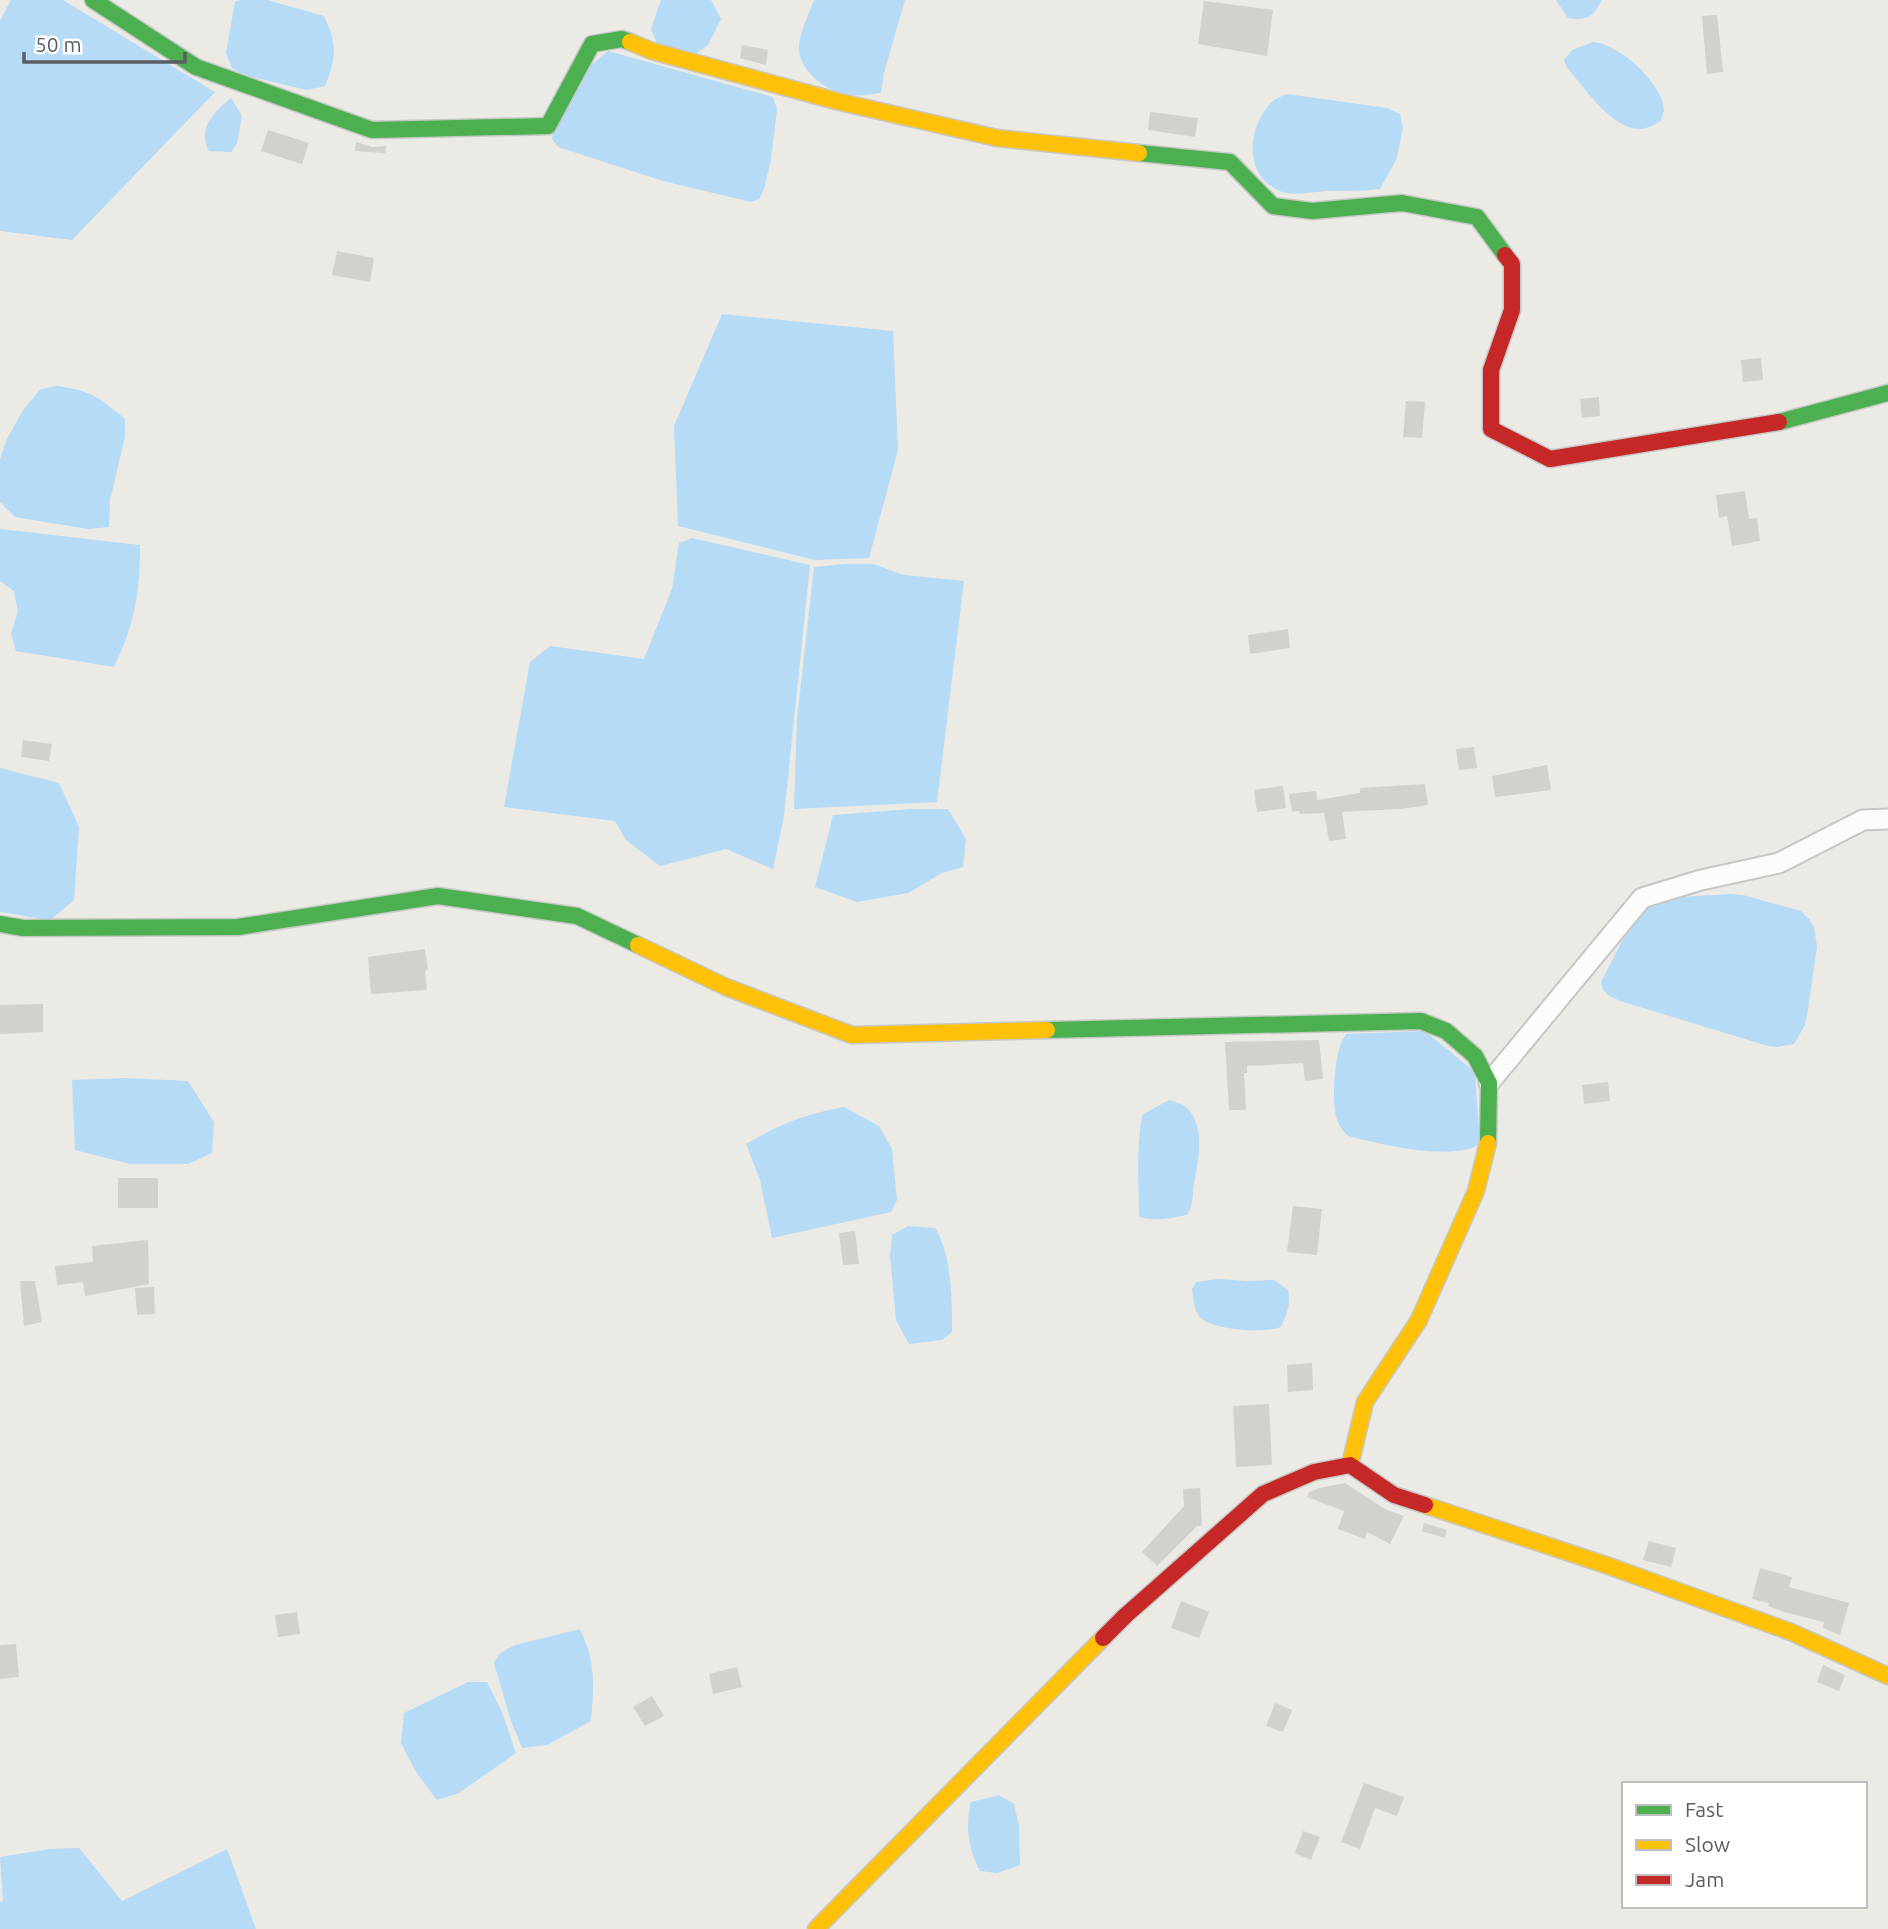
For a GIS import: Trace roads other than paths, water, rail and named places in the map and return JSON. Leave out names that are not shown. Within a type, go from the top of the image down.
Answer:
[{"type":"street","points":[[93,0],[196,67],[372,130],[548,126],[592,44],[622,39],[652,51],[840,102],[997,138],[1230,162],[1273,206],[1312,211],[1402,203],[1477,217],[1512,264],[1512,310],[1492,370],[1491,429],[1550,460],[1769,425],[1888,393]]},
{"type":"street","points":[[1489,1083],[1642,898],[1701,880],[1779,863],[1863,820],[1888,819]]},
{"type":"street","points":[[0,923],[23,928],[239,927],[438,896],[577,916],[726,987],[852,1035],[1421,1021],[1446,1031],[1475,1056],[1489,1083],[1490,1136],[1476,1191],[1419,1320],[1365,1402],[1350,1465]]},
{"type":"street","points":[[816,1929],[1125,1616],[1263,1494],[1314,1472],[1350,1465],[1394,1495],[1606,1565],[1791,1632],[1888,1676]]},
{"type":"water","points":[[11,0],[63,0],[215,92],[72,240],[0,231],[0,21]]},
{"type":"water","points":[[267,0],[324,16],[334,51],[325,86],[307,90],[244,75],[232,68],[226,53],[235,2]]},
{"type":"water","points":[[661,0],[711,0],[721,19],[708,45],[695,54],[657,43],[651,29]]},
{"type":"water","points":[[814,0],[905,0],[881,93],[856,95],[835,91],[817,80],[804,66],[799,42]]},
{"type":"water","points":[[1556,0],[1602,0],[1592,14],[1580,19],[1568,18]]},
{"type":"water","points":[[1593,42],[1614,49],[1638,66],[1648,77],[1662,99],[1664,110],[1661,121],[1646,128],[1623,125],[1602,108],[1567,68],[1564,60],[1572,50]]},
{"type":"water","points":[[608,51],[773,97],[777,109],[771,160],[759,199],[751,202],[663,181],[558,147],[552,139],[556,115],[583,72]]},
{"type":"water","points":[[1287,94],[1387,108],[1400,114],[1403,127],[1397,158],[1380,189],[1294,194],[1282,192],[1269,185],[1255,164],[1254,137],[1264,112],[1274,100]]},
{"type":"water","points":[[231,98],[242,116],[237,143],[231,152],[209,151],[206,128],[213,115]]},
{"type":"water","points":[[722,314],[893,331],[898,450],[869,558],[815,560],[678,526],[674,426]]},
{"type":"water","points":[[56,386],[94,396],[125,419],[125,437],[110,500],[109,527],[88,529],[15,517],[0,502],[0,459],[7,439],[23,410],[41,389]]},
{"type":"water","points":[[0,529],[140,545],[135,608],[114,667],[16,651],[11,633],[18,612],[14,591],[0,581]]},
{"type":"water","points":[[692,538],[810,565],[784,816],[773,869],[726,849],[660,866],[626,840],[615,821],[504,807],[530,662],[550,646],[644,659],[672,589],[679,543]]},
{"type":"water","points":[[873,564],[904,575],[964,581],[937,802],[794,809],[797,719],[814,567]]},
{"type":"water","points":[[0,768],[59,783],[79,827],[74,900],[50,920],[0,912]]},
{"type":"water","points":[[948,809],[966,839],[963,867],[942,873],[908,893],[857,902],[815,887],[833,815]]},
{"type":"water","points":[[1730,894],[1801,911],[1814,927],[1817,947],[1807,1016],[1794,1044],[1768,1046],[1620,1001],[1603,990],[1601,982],[1636,914],[1649,904],[1665,898]]},
{"type":"water","points":[[1425,1031],[1475,1072],[1480,1144],[1452,1151],[1415,1150],[1348,1136],[1337,1119],[1334,1097],[1339,1050],[1346,1034]]},
{"type":"water","points":[[127,1078],[188,1081],[214,1122],[212,1153],[188,1164],[130,1164],[75,1150],[72,1080]]},
{"type":"water","points":[[1169,1100],[1186,1107],[1194,1117],[1199,1135],[1192,1204],[1187,1215],[1163,1219],[1139,1217],[1138,1153],[1142,1115]]},
{"type":"water","points":[[844,1107],[879,1126],[892,1149],[897,1200],[891,1212],[772,1238],[760,1180],[746,1144],[793,1121]]},
{"type":"water","points":[[908,1226],[935,1228],[945,1251],[950,1278],[952,1332],[942,1340],[909,1344],[896,1320],[890,1256],[892,1235]]},
{"type":"water","points":[[1218,1279],[1274,1280],[1288,1290],[1288,1309],[1281,1327],[1263,1330],[1238,1329],[1205,1321],[1196,1310],[1192,1289],[1196,1282]]},
{"type":"water","points":[[580,1629],[593,1674],[591,1721],[547,1745],[522,1748],[494,1663],[500,1653],[515,1645]]},
{"type":"water","points":[[468,1682],[487,1682],[502,1712],[516,1753],[459,1793],[437,1800],[416,1772],[401,1743],[404,1713]]},
{"type":"water","points":[[999,1795],[1014,1804],[1019,1826],[1020,1865],[997,1873],[980,1871],[969,1837],[971,1802]]},
{"type":"water","points":[[79,1848],[122,1901],[227,1849],[256,1929],[0,1929],[0,1902],[3,1901],[0,1857],[49,1849]]}]
